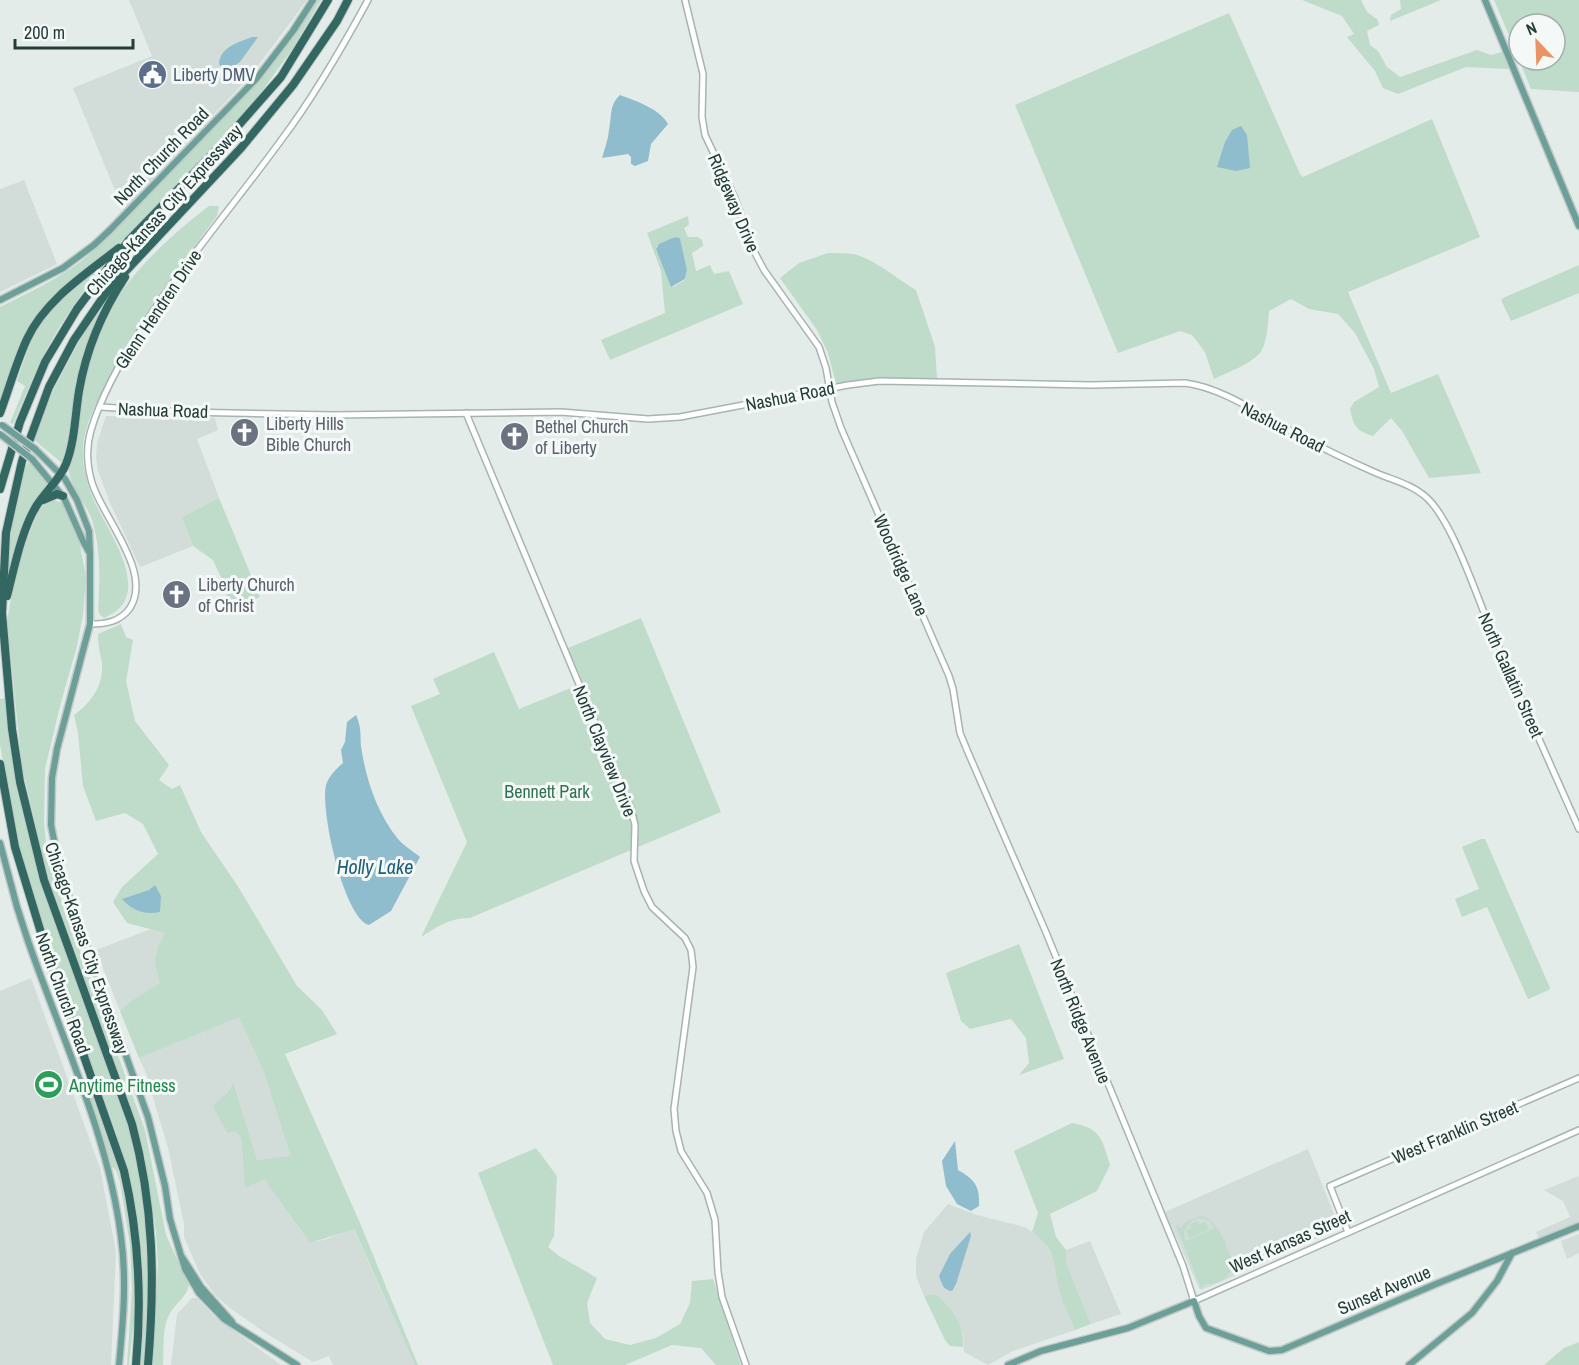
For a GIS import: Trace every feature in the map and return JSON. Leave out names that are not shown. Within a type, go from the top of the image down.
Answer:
[{"type":"highway","name":"Chicago-Kansas City Expressway","points":[[0,489],[20,422],[45,362],[77,309],[129,240],[222,144],[281,77],[328,0]]},
{"type":"highway","name":"Chicago-Kansas City Expressway","points":[[148,1365],[153,1264],[150,1212],[140,1152],[44,880],[20,782],[9,696],[2,613],[6,533],[19,473],[50,387],[74,340],[108,290],[242,148],[293,85],[337,21],[348,0]]},
{"type":"highway","points":[[0,413],[28,338],[38,321],[58,298],[129,240]]},
{"type":"highway","points":[[2,613],[21,544],[39,502],[60,474],[70,454],[81,381],[96,329],[137,258]]},
{"type":"highway","points":[[39,502],[52,495],[63,496]]},
{"type":"highway","name":"Chicago-Kansas City Expressway","points":[[0,764],[15,847],[42,936],[124,1171],[132,1207],[139,1266],[136,1365]]},
{"type":"main road","name":"North Church Road","points":[[0,300],[63,268],[110,230],[257,78],[293,31],[313,0]]},
{"type":"main road","points":[[1485,0],[1579,226]]},
{"type":"main road","points":[[1,424],[36,449],[60,474],[82,511],[88,531],[90,624],[57,749],[52,778],[51,825],[61,875],[151,1126],[165,1186],[170,1220],[182,1257],[201,1287],[234,1324],[297,1365]]},
{"type":"main road","points":[[0,434],[32,459],[63,496],[90,553]]},
{"type":"main road","name":"North Church Road","points":[[0,843],[28,941],[106,1159],[121,1239],[124,1291],[119,1365]]},
{"type":"main road","name":"Sunset Avenue","points":[[1194,1301],[1198,1316],[1206,1328],[1269,1351],[1290,1348],[1436,1284],[1579,1226]]},
{"type":"main road","points":[[1409,1365],[1472,1313],[1497,1281],[1512,1253]]},
{"type":"main road","name":"West Kansas Street","points":[[1008,1365],[1041,1352],[1128,1328],[1194,1301]]},
{"type":"street","name":"Glenn Hendren Drive","points":[[90,624],[112,622],[123,616],[133,602],[136,586],[133,567],[96,495],[89,473],[88,444],[100,407],[121,362],[161,299],[300,114],[342,48],[368,0]]},
{"type":"street","name":"Ridgeway Drive","points":[[685,0],[703,74],[702,117],[705,135],[734,196],[755,254],[819,347],[830,389]]},
{"type":"street","name":"Nashua Road","points":[[100,407],[184,412],[332,415],[561,412],[662,419],[879,381],[1092,385],[1185,383],[1218,392],[1346,459],[1414,488],[1432,503],[1443,521]]},
{"type":"street","name":"Woodridge Lane","points":[[830,389],[841,428],[949,676],[964,743]]},
{"type":"street","name":"North Clayview Drive","points":[[466,413],[631,809],[634,825],[634,861],[644,891],[652,907],[685,939],[691,950],[693,967],[674,1109],[676,1131],[681,1150],[707,1193],[715,1220],[722,1297],[746,1365]]},
{"type":"street","name":"North Gallatin Street","points":[[1443,521],[1579,829]]},
{"type":"street","name":"North Ridge Avenue","points":[[964,743],[1045,930],[1183,1266],[1194,1301]]},
{"type":"street","name":"West Franklin Street","points":[[1348,1232],[1330,1186],[1579,1078]]},
{"type":"street","name":"West Kansas Street","points":[[1194,1301],[1579,1130]]},
{"type":"shaded area","points":[[129,0],[307,0],[257,67],[126,207],[114,188],[73,88],[152,56]]},
{"type":"shaded area","points":[[24,180],[57,264],[0,292],[0,189]]},
{"type":"shaded area","points":[[106,416],[215,418],[218,430],[197,439],[219,498],[182,517],[193,546],[140,567],[110,503],[98,471],[97,443]]},
{"type":"shaded area","points":[[151,929],[166,933],[156,953],[161,983],[131,1001],[120,1011],[96,950]]},
{"type":"shaded area","points":[[31,978],[100,1168],[116,1252],[111,1365],[0,1365],[0,991]]},
{"type":"shaded area","points":[[239,1016],[264,1072],[292,1157],[257,1160],[232,1084],[227,1093],[235,1131],[241,1138],[245,1187],[264,1179],[310,1243],[327,1239],[353,1228],[415,1365],[333,1365],[329,1356],[313,1362],[230,1308],[215,1295],[200,1274],[184,1237],[184,1224],[168,1148],[152,1094],[155,1093],[139,1058]]},
{"type":"shaded area","points":[[1308,1149],[1336,1219],[1335,1229],[1201,1290],[1165,1212]]},
{"type":"shaded area","points":[[1579,1176],[1579,1223],[1539,1239],[1536,1232],[1570,1217],[1563,1201],[1544,1190]]},
{"type":"shaded area","points":[[948,1204],[977,1215],[1025,1227],[1044,1240],[1055,1263],[1059,1290],[1075,1330],[1013,1351],[988,1365],[964,1352],[963,1334],[936,1294],[924,1296],[916,1276],[916,1259],[924,1232]]},
{"type":"shaded area","points":[[1579,1234],[1579,1253],[1567,1259],[1561,1241]]},
{"type":"shaded area","points":[[1090,1241],[1121,1314],[1091,1324],[1066,1263],[1066,1250]]},
{"type":"shaded area","points":[[192,1298],[197,1298],[215,1317],[281,1365],[171,1365],[177,1314]]},
{"type":"green space","points":[[318,0],[321,0],[293,48],[265,87],[214,148],[119,244],[56,297],[20,346],[0,399],[0,307],[67,271],[88,256],[110,235],[246,93],[284,48]]},
{"type":"green space","points":[[1302,0],[1361,0],[1367,12],[1378,20],[1379,25],[1367,31],[1370,45],[1378,51],[1387,67],[1400,77],[1477,50],[1491,55],[1502,52],[1507,69],[1466,67],[1398,94],[1383,88],[1375,71],[1347,37],[1354,34],[1342,16]]},
{"type":"green space","points":[[1400,0],[1441,0],[1390,21],[1391,15],[1401,9]]},
{"type":"green space","points":[[1494,0],[1579,0],[1579,92],[1531,89],[1524,72],[1567,72],[1567,12],[1507,12],[1507,31]]},
{"type":"green space","points":[[1229,13],[1303,177],[1432,119],[1480,237],[1348,292],[1391,393],[1438,374],[1481,473],[1429,478],[1402,431],[1391,418],[1373,436],[1357,427],[1350,409],[1354,402],[1379,387],[1374,369],[1355,333],[1338,314],[1309,309],[1291,299],[1269,311],[1266,339],[1260,353],[1244,365],[1214,379],[1205,352],[1192,335],[1180,331],[1118,353],[1015,105]]},
{"type":"green space","points":[[209,206],[219,206],[217,216],[149,314],[98,400],[88,423],[83,460],[88,484],[124,561],[128,578],[127,594],[120,608],[104,618],[98,610],[99,565],[95,531],[90,514],[72,482],[69,470],[88,369],[101,328],[116,299],[127,284],[152,255]]},
{"type":"green space","points":[[688,216],[689,225],[684,228],[688,237],[698,237],[702,240],[703,246],[692,253],[696,271],[710,265],[714,274],[729,271],[743,304],[610,360],[601,340],[665,313],[661,271],[647,233]],"holes":[[[675,237],[680,238],[687,270],[685,280],[673,287],[656,249],[657,246]]]},
{"type":"green space","points":[[828,253],[860,256],[916,290],[935,347],[937,378],[875,378],[836,384],[828,353],[817,330],[780,278],[799,263]]},
{"type":"green space","points":[[1579,265],[1579,293],[1511,321],[1501,300],[1503,298]]},
{"type":"green space","points":[[99,268],[58,329],[40,361],[13,424],[10,423],[25,386],[17,381],[33,335],[49,311]]},
{"type":"green space","points":[[113,292],[86,351],[76,382],[66,454],[62,463],[33,439],[55,387],[81,338]]},
{"type":"green space","points":[[29,461],[48,484],[26,516],[7,577],[16,499],[24,470]]},
{"type":"green space","points":[[219,498],[260,597],[218,614],[227,607],[226,588],[213,560],[193,546],[182,517]]},
{"type":"green space","points":[[47,501],[64,503],[80,545],[86,578],[77,646],[45,769],[44,823],[47,851],[60,896],[145,1130],[166,1235],[189,1285],[166,1322],[163,1365],[152,1365],[158,1264],[156,1232],[145,1157],[125,1091],[51,885],[22,766],[7,622],[13,587],[27,539],[39,510]]},
{"type":"green space","name":"Bennett Park","points":[[641,618],[721,812],[470,918],[444,923],[421,937],[467,842],[411,706],[440,694],[433,679],[494,652],[519,709],[583,683],[568,648]]},
{"type":"green space","points":[[121,624],[126,637],[133,640],[126,681],[135,721],[169,765],[159,780],[172,789],[180,785],[201,832],[239,888],[297,986],[322,1010],[337,1034],[285,1054],[360,1223],[418,1365],[415,1365],[354,1229],[310,1243],[264,1179],[245,1188],[241,1138],[235,1131],[227,1133],[213,1106],[227,1093],[233,1083],[257,1160],[291,1156],[264,1072],[239,1017],[139,1058],[120,1011],[131,1001],[160,983],[155,958],[165,933],[127,923],[113,902],[122,887],[158,854],[143,824],[125,813],[96,821],[83,786],[74,715],[86,705],[99,686],[102,663],[98,634]]},
{"type":"green space","points":[[5,698],[20,793],[36,863],[121,1104],[139,1167],[145,1206],[148,1251],[144,1365],[138,1365],[143,1288],[137,1217],[116,1132],[53,960],[21,854],[0,745],[0,699]]},
{"type":"green space","points":[[1485,839],[1550,988],[1528,999],[1487,907],[1462,917],[1455,899],[1479,889],[1462,847]]},
{"type":"green space","points":[[1019,944],[1064,1059],[1019,1075],[1029,1063],[1026,1038],[1011,1019],[970,1029],[961,1021],[946,973]]},
{"type":"green space","points":[[91,1086],[109,1137],[123,1189],[132,1242],[136,1296],[129,1365],[127,1365],[132,1290],[130,1245],[120,1182],[116,1170],[111,1166],[102,1132],[86,1088]]},
{"type":"green space","points":[[1072,1123],[1089,1128],[1099,1136],[1110,1165],[1097,1191],[1050,1214],[1056,1237],[1066,1250],[1066,1263],[1091,1324],[1075,1330],[1059,1290],[1050,1251],[1032,1232],[1038,1213],[1014,1151]]},
{"type":"green space","points":[[536,1148],[557,1176],[554,1236],[548,1247],[597,1278],[587,1303],[590,1323],[605,1339],[630,1345],[656,1338],[680,1324],[690,1303],[692,1281],[713,1279],[741,1365],[716,1365],[701,1348],[672,1345],[625,1365],[553,1365],[478,1173]]},
{"type":"green space","points":[[1200,1216],[1207,1218],[1217,1228],[1233,1264],[1229,1274],[1222,1280],[1203,1284],[1204,1287],[1201,1288],[1176,1226],[1178,1225],[1180,1229],[1187,1221]],"holes":[[[1202,1218],[1209,1221],[1215,1228],[1185,1241],[1185,1228],[1190,1222]]]},
{"type":"green space","points":[[1198,1221],[1199,1224],[1205,1222],[1209,1229],[1189,1238],[1186,1230],[1192,1228],[1190,1224]]},
{"type":"green space","points":[[935,1294],[956,1317],[963,1339],[963,1347],[950,1346],[945,1340],[924,1296]]},
{"type":"green space","points":[[1579,1342],[1579,1365],[1544,1365],[1564,1348]]},
{"type":"water","points":[[252,37],[258,37],[240,62],[226,72],[219,64],[223,53],[231,46]]},
{"type":"water","points":[[620,95],[654,110],[668,124],[651,144],[648,161],[635,166],[631,164],[631,157],[628,154],[602,158],[608,137],[612,107]]},
{"type":"water","points":[[1241,126],[1247,135],[1250,168],[1236,171],[1217,167],[1225,142],[1232,130]]},
{"type":"water","points":[[675,237],[680,238],[687,270],[685,279],[671,287],[656,249],[659,244]]},
{"type":"water","name":"Holly Lake","points":[[356,715],[367,775],[374,798],[398,839],[420,857],[391,911],[369,925],[360,918],[351,904],[343,884],[330,838],[325,798],[327,782],[343,763],[341,750],[345,742],[347,722]]},
{"type":"water","points":[[155,885],[161,896],[160,912],[139,911],[130,907],[122,899],[149,890]]},
{"type":"water","points":[[955,1141],[958,1170],[969,1177],[979,1193],[979,1206],[971,1211],[957,1204],[946,1186],[942,1161]]},
{"type":"water","points":[[970,1232],[971,1236],[956,1284],[952,1291],[949,1290],[943,1286],[939,1276],[950,1254]]},
{"type":"place","name":"Liberty DMV","points":[[152,74]]},
{"type":"place","name":"Liberty Hills Bible Church","points":[[245,433]]},
{"type":"place","name":"Bethel Church of Liberty","points":[[514,436]]},
{"type":"place","name":"Liberty Church of Christ","points":[[177,594]]},
{"type":"place","name":"Anytime Fitness","points":[[48,1085]]}]
